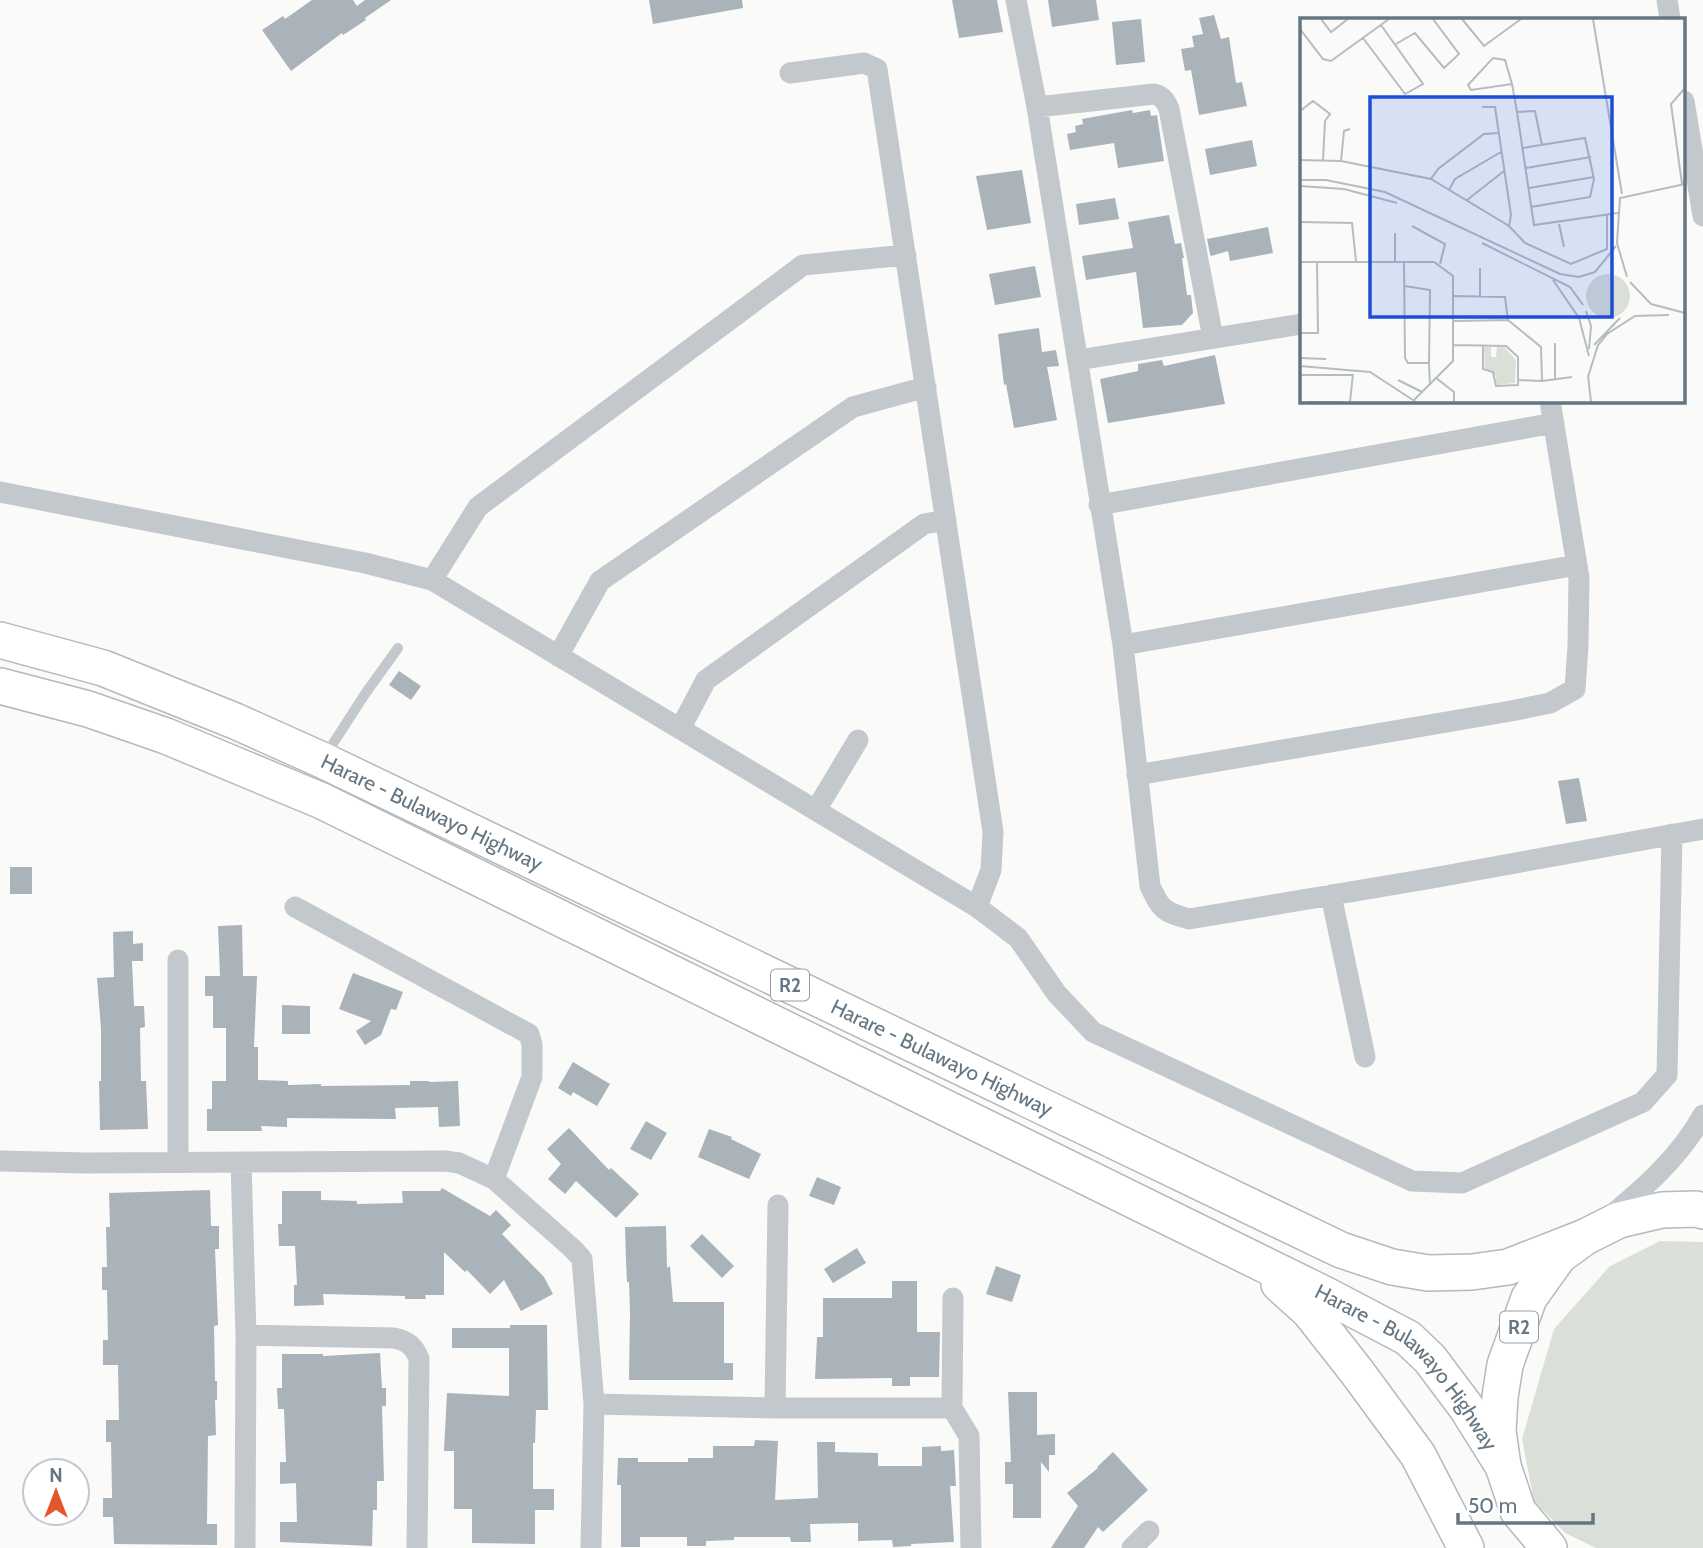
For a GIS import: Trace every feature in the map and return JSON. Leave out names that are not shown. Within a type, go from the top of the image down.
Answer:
[{"type":"highway","name":"Harare - Bulawayo Highway","points":[[0,640],[103,668],[235,721],[322,760],[1341,1250],[1392,1267],[1429,1273],[1472,1272],[1507,1267],[1585,1237],[1619,1220],[1662,1210],[1703,1211]]},
{"type":"highway","name":"Harare - Bulawayo Highway","points":[[0,686],[88,709],[166,736],[322,801],[1408,1338],[1430,1359],[1473,1417],[1503,1466]]},
{"type":"highway","name":"Harare - Bulawayo Highway","points":[[1549,1548],[1518,1511],[1503,1466],[1498,1431],[1500,1397],[1506,1364],[1529,1298],[1559,1256],[1585,1237]]},
{"type":"highway","points":[[1252,1259],[1309,1311],[1410,1444],[1466,1548]]},
{"type":"street","points":[[1016,0],[1037,107],[1123,645],[1150,886],[1158,906],[1171,914],[1189,919],[1703,829]]},
{"type":"street","points":[[1667,0],[1670,18]]},
{"type":"street","points":[[790,73],[864,63],[877,69],[993,832],[992,870],[976,907]]},
{"type":"street","points":[[1037,107],[1154,94],[1164,99],[1169,109],[1213,338]]},
{"type":"street","points":[[1686,113],[1703,216]]},
{"type":"street","points":[[432,580],[478,507],[803,264],[906,255]]},
{"type":"street","points":[[1078,360],[1300,324]]},
{"type":"street","points":[[558,656],[600,581],[853,407],[926,387]]},
{"type":"street","points":[[1137,775],[1538,706],[1575,689],[1578,646],[1577,565],[1550,402]]},
{"type":"street","points":[[1099,505],[1554,423]]},
{"type":"street","points":[[0,492],[365,563],[432,580],[976,907],[1018,938],[1057,993],[1093,1032],[1412,1181],[1462,1183],[1643,1102],[1667,1076],[1672,834]]},
{"type":"street","points":[[680,729],[706,681],[925,524],[946,520]]},
{"type":"street","points":[[1123,645],[1577,565]]},
{"type":"street","points":[[816,810],[858,740]]},
{"type":"street","points":[[1331,895],[1365,1057]]},
{"type":"street","points":[[295,907],[529,1034],[532,1045],[532,1077],[494,1179]]},
{"type":"street","points":[[178,960],[178,1162]]},
{"type":"street","points":[[1585,1237],[1642,1190],[1681,1150],[1703,1115]]},
{"type":"street","points":[[0,1161],[453,1161],[494,1179],[582,1259],[594,1404],[591,1548]]},
{"type":"street","points":[[241,1162],[246,1335],[246,1548]]},
{"type":"street","points":[[775,1408],[778,1205]]},
{"type":"street","points":[[953,1298],[952,1408],[969,1436],[971,1548]]},
{"type":"street","points":[[246,1335],[394,1338],[412,1345],[419,1359],[417,1548]]},
{"type":"street","points":[[594,1404],[952,1408]]},
{"type":"street","points":[[1132,1548],[1149,1531]]},
{"type":"lane","points":[[322,760],[398,648]]},
{"type":"shaded area","points":[[1660,1241],[1703,1242],[1703,1548],[1596,1548],[1565,1533],[1534,1501],[1522,1439],[1554,1329],[1610,1266]]},
{"type":"building","points":[[312,0],[353,0],[357,6],[365,0],[391,0],[291,71],[262,30],[283,16],[285,19]]},
{"type":"building","points":[[649,0],[742,0],[743,8],[653,24]]},
{"type":"building","points":[[952,0],[997,0],[1003,32],[959,38]]},
{"type":"building","points":[[1048,0],[1096,0],[1099,20],[1052,27]]},
{"type":"building","points":[[1214,15],[1221,39],[1229,37],[1236,83],[1242,82],[1247,106],[1199,115],[1191,70],[1185,71],[1181,49],[1194,47],[1192,36],[1203,34],[1199,18]]},
{"type":"building","points":[[1141,19],[1145,62],[1116,65],[1112,22]]},
{"type":"building","points":[[1132,110],[1133,113],[1150,110],[1151,116],[1157,115],[1164,161],[1118,168],[1114,143],[1070,150],[1067,134],[1076,132],[1075,126],[1083,124],[1082,119]]},
{"type":"building","points":[[1252,140],[1257,166],[1210,175],[1205,149]]},
{"type":"building","points":[[1022,170],[1031,223],[987,230],[976,176]]},
{"type":"building","points":[[1115,198],[1119,219],[1079,225],[1076,204]]},
{"type":"building","points":[[1169,215],[1175,244],[1181,243],[1187,295],[1191,295],[1193,313],[1182,325],[1143,328],[1136,272],[1086,280],[1082,256],[1133,248],[1128,222]]},
{"type":"building","points":[[1268,227],[1273,253],[1230,261],[1228,251],[1211,256],[1210,254],[1207,239]]},
{"type":"building","points":[[1035,266],[1041,297],[995,305],[989,274]]},
{"type":"building","points":[[1039,328],[1042,352],[1056,350],[1059,366],[1047,367],[1057,420],[1014,428],[1006,384],[1004,385],[998,334]]},
{"type":"building","points":[[1215,355],[1225,404],[1108,423],[1100,379],[1138,371],[1138,364],[1162,360],[1164,366]]},
{"type":"building","points":[[399,671],[421,686],[411,700],[389,685]]},
{"type":"building","points":[[1579,778],[1587,821],[1566,824],[1558,781]]},
{"type":"building","points":[[10,867],[32,867],[32,894],[10,894]]},
{"type":"building","points":[[242,925],[243,976],[257,976],[254,1047],[258,1047],[258,1080],[288,1081],[288,1085],[321,1086],[410,1085],[410,1081],[458,1081],[460,1126],[439,1127],[438,1107],[395,1108],[396,1119],[287,1118],[287,1127],[261,1126],[262,1131],[207,1131],[207,1109],[212,1109],[212,1081],[226,1081],[226,1028],[213,1028],[213,996],[205,996],[205,976],[220,976],[218,926]]},
{"type":"building","points":[[133,931],[133,944],[143,943],[143,961],[132,961],[134,1006],[144,1006],[145,1027],[140,1028],[141,1081],[146,1081],[148,1129],[100,1130],[101,1029],[97,978],[114,977],[113,932]]},
{"type":"building","points":[[353,973],[403,992],[396,1010],[391,1009],[381,1035],[365,1045],[356,1031],[371,1021],[339,1009]]},
{"type":"building","points":[[282,1005],[310,1006],[310,1034],[282,1034]]},
{"type":"building","points":[[573,1062],[610,1084],[597,1106],[573,1092],[571,1096],[558,1088]]},
{"type":"building","points":[[646,1121],[667,1133],[651,1160],[630,1149]]},
{"type":"building","points":[[569,1128],[609,1170],[611,1168],[639,1194],[616,1218],[576,1181],[565,1194],[548,1179],[561,1164],[547,1149]]},
{"type":"building","points":[[709,1129],[732,1137],[731,1139],[761,1154],[749,1179],[698,1157]]},
{"type":"building","points":[[817,1177],[841,1187],[834,1205],[809,1196]]},
{"type":"building","points":[[442,1188],[490,1216],[496,1210],[511,1225],[502,1234],[544,1277],[553,1294],[521,1311],[504,1280],[490,1294],[467,1270],[465,1272],[444,1252],[444,1295],[425,1295],[426,1299],[405,1299],[405,1296],[323,1294],[324,1305],[294,1306],[294,1285],[297,1285],[295,1246],[279,1246],[278,1224],[282,1224],[282,1191],[321,1191],[321,1200],[357,1201],[357,1204],[403,1203],[402,1191],[440,1191]]},
{"type":"building","points":[[210,1190],[211,1226],[219,1226],[219,1249],[215,1249],[218,1325],[214,1326],[216,1435],[208,1436],[207,1524],[217,1524],[217,1545],[114,1544],[113,1517],[103,1517],[103,1498],[112,1498],[111,1442],[106,1442],[106,1420],[119,1420],[118,1365],[103,1365],[103,1340],[108,1340],[107,1290],[102,1290],[102,1267],[107,1267],[109,1193]]},
{"type":"building","points":[[666,1226],[667,1268],[670,1266],[673,1302],[724,1302],[724,1363],[733,1363],[733,1380],[629,1380],[630,1312],[625,1227]]},
{"type":"building","points":[[702,1234],[734,1266],[722,1278],[690,1246]]},
{"type":"building","points":[[857,1248],[866,1263],[833,1283],[824,1269]]},
{"type":"building","points":[[996,1266],[1021,1275],[1012,1302],[986,1294]]},
{"type":"building","points":[[892,1281],[917,1281],[917,1332],[940,1332],[939,1377],[910,1377],[910,1386],[892,1386],[892,1378],[815,1379],[817,1337],[823,1337],[823,1298],[892,1298]]},
{"type":"building","points":[[510,1325],[547,1325],[548,1410],[536,1410],[533,1489],[554,1489],[554,1510],[535,1510],[535,1544],[472,1543],[472,1509],[454,1509],[454,1451],[444,1451],[447,1393],[509,1396],[509,1348],[452,1348],[452,1328],[510,1328]]},
{"type":"building","points":[[380,1353],[382,1388],[386,1388],[386,1406],[382,1406],[384,1481],[377,1481],[377,1510],[373,1510],[372,1546],[280,1542],[280,1522],[297,1522],[296,1483],[280,1484],[280,1462],[286,1462],[284,1409],[278,1409],[277,1388],[282,1388],[282,1354],[323,1356]]},
{"type":"building","points":[[1008,1392],[1037,1392],[1037,1435],[1055,1434],[1055,1455],[1049,1455],[1049,1472],[1041,1462],[1041,1518],[1013,1518],[1013,1484],[1005,1484],[1005,1462],[1011,1462]]},
{"type":"building","points":[[755,1440],[778,1441],[775,1500],[818,1498],[817,1442],[835,1442],[835,1452],[878,1453],[878,1466],[922,1466],[922,1447],[941,1446],[941,1451],[954,1450],[956,1486],[950,1486],[954,1542],[893,1547],[892,1540],[858,1541],[858,1523],[810,1524],[811,1542],[791,1542],[790,1537],[734,1537],[734,1540],[706,1541],[706,1546],[687,1546],[687,1537],[640,1537],[640,1547],[621,1547],[618,1458],[638,1458],[638,1462],[688,1462],[688,1458],[713,1458],[713,1446],[754,1446]]},
{"type":"building","points":[[1113,1452],[1148,1490],[1103,1532],[1098,1527],[1084,1548],[1051,1548],[1078,1506],[1067,1493]]}]
